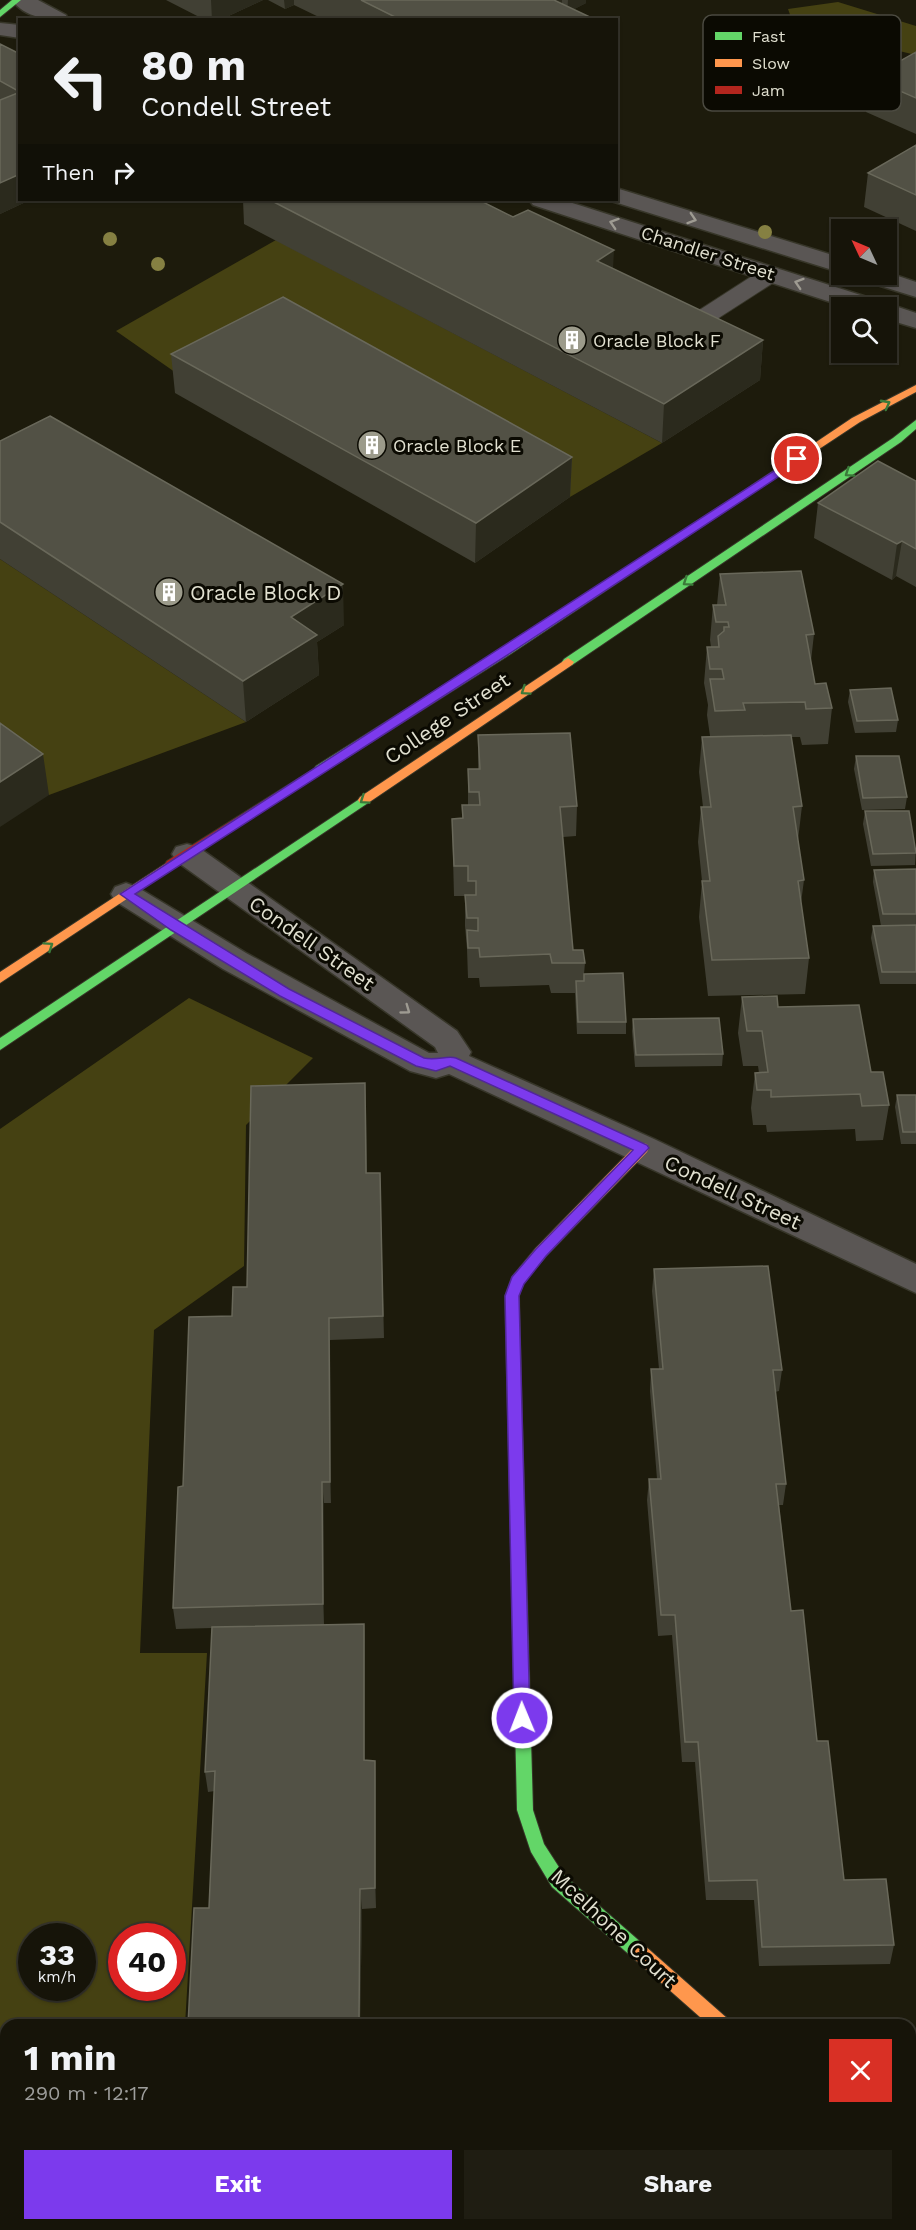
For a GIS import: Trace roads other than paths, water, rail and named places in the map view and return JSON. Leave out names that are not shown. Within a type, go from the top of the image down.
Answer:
[{"type":"street","points":[[0,14],[17,0]]},
{"type":"street","points":[[23,0],[54,18]]},
{"type":"street","points":[[0,28],[18,32]]},
{"type":"street","name":"Chandler Street","points":[[618,196],[831,263]]},
{"type":"street","name":"Chandler Street","points":[[543,201],[841,297]]},
{"type":"street","points":[[897,284],[916,290]]},
{"type":"street","points":[[897,315],[916,321]]},
{"type":"street","name":"College Street","points":[[0,978],[187,854],[502,654],[856,420],[916,388]]},
{"type":"street","name":"College Street","points":[[0,1045],[887,447],[916,423]]},
{"type":"street","name":"Condell Street","points":[[187,854],[446,1039],[455,1052],[451,1061]]},
{"type":"street","name":"Condell Street","points":[[126,894],[175,927],[285,992],[421,1063],[436,1066],[451,1061],[914,1275]]},
{"type":"street","name":"Mcelhone Court","points":[[642,1148],[541,1252],[518,1281],[512,1296],[525,1810],[532,1840],[544,1863],[558,1881],[715,2019]]},
{"type":"lane","points":[[695,323],[771,274]]},
{"type":"place","name":"Oracle Block F","points":[[572,340]]},
{"type":"place","name":"Oracle Block E","points":[[372,445]]},
{"type":"place","name":"Oracle Block D","points":[[169,592]]}]
